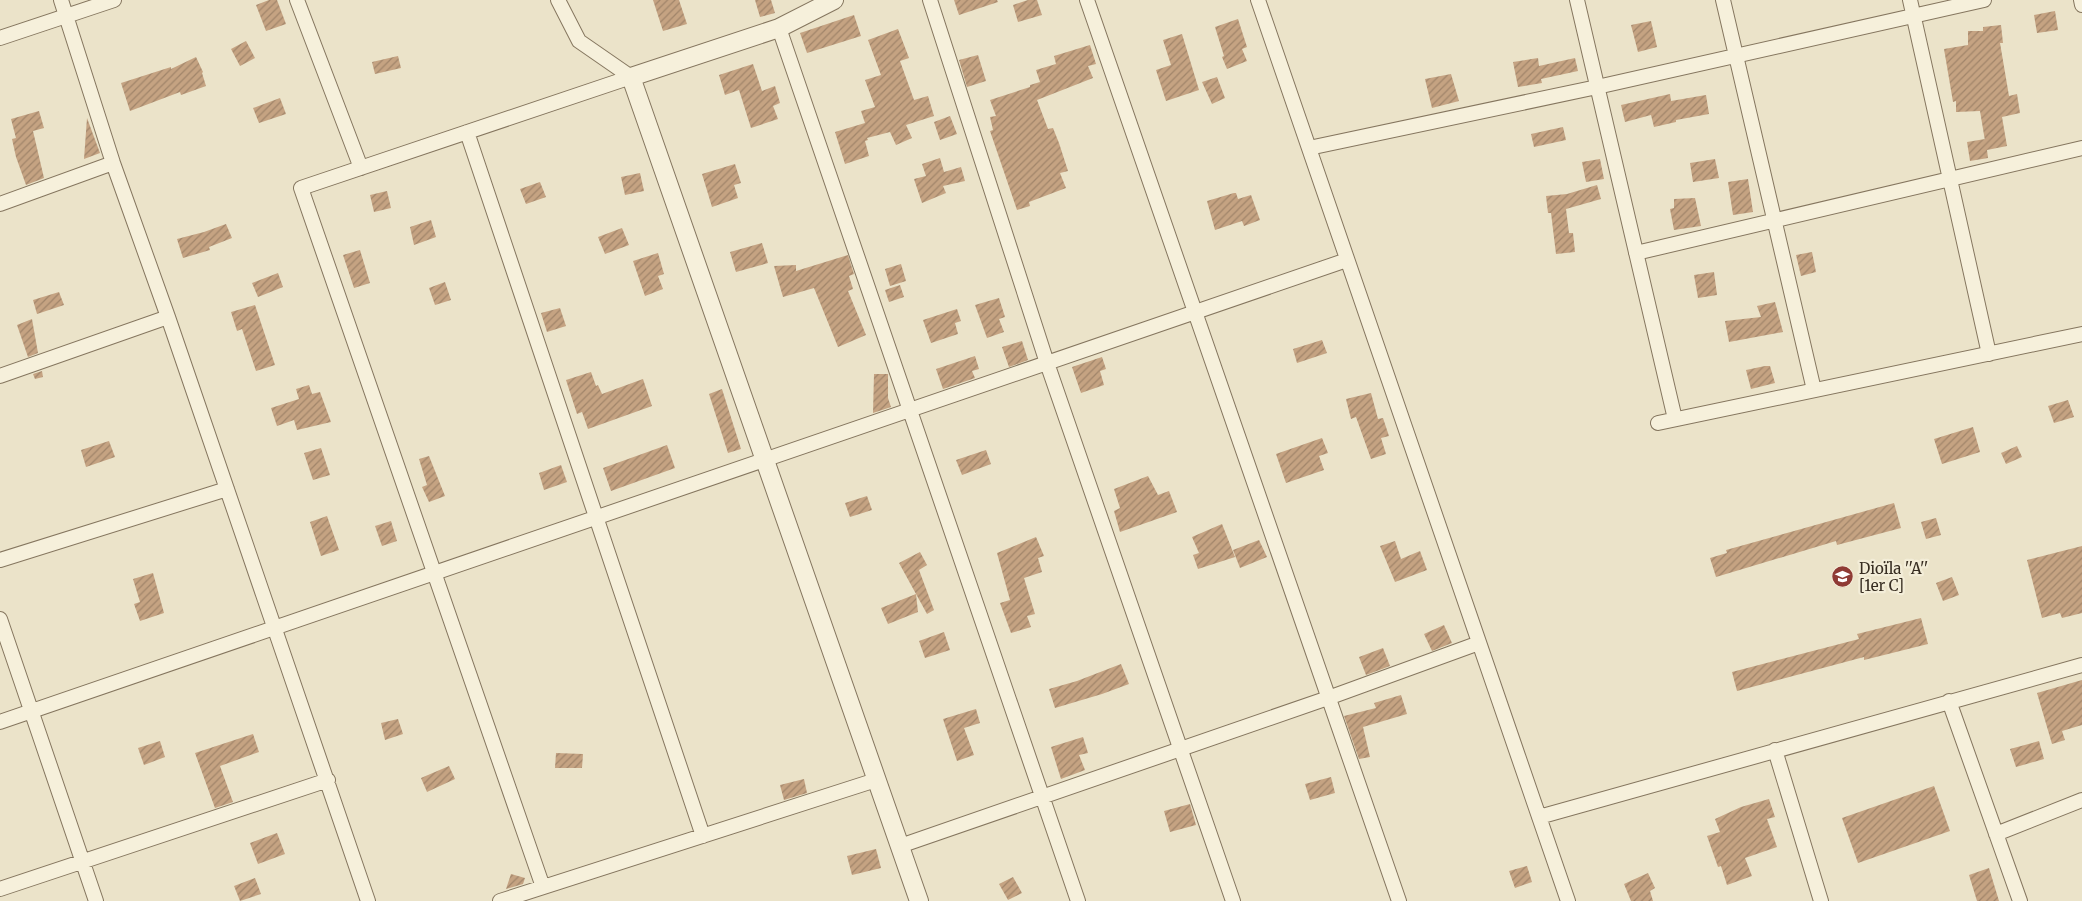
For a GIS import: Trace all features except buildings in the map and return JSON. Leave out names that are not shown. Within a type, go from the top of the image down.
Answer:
[{"type":"street","points":[[61,0],[113,164],[168,317],[368,901]]},
{"type":"street","points":[[0,38],[114,0]]},
{"type":"street","points":[[297,0],[361,168]]},
{"type":"street","points":[[558,0],[579,41],[631,77],[919,901]]},
{"type":"street","points":[[543,887],[301,188],[779,28],[834,0]]},
{"type":"street","points":[[930,0],[1048,363],[1233,901]]},
{"type":"street","points":[[1087,0],[1399,901]]},
{"type":"street","points":[[1258,0],[1568,901]]},
{"type":"street","points":[[1577,0],[1675,419]]},
{"type":"street","points":[[1723,0],[1814,390]]},
{"type":"street","points":[[1910,0],[1989,354]]},
{"type":"street","points":[[1309,148],[1597,87],[1984,0]]},
{"type":"street","points":[[2081,0],[2082,5]]},
{"type":"street","points":[[779,28],[1078,901]]},
{"type":"street","points":[[466,132],[702,836]]},
{"type":"street","points":[[1636,253],[2082,148]]},
{"type":"street","points":[[0,204],[113,164]]},
{"type":"street","points":[[0,722],[1347,260]]},
{"type":"street","points":[[0,376],[168,317]]},
{"type":"street","points":[[1658,423],[2082,334]]},
{"type":"street","points":[[0,560],[227,488]]},
{"type":"street","points":[[0,619],[96,901]]},
{"type":"street","points":[[900,846],[1328,698],[1479,643]]},
{"type":"street","points":[[1539,817],[2082,665]]},
{"type":"street","points":[[1949,701],[2020,901]]},
{"type":"street","points":[[1775,750],[1821,901]]},
{"type":"street","points":[[0,889],[328,780]]},
{"type":"street","points":[[500,901],[876,780]]},
{"type":"street","points":[[1996,834],[2082,800]]},
{"type":"place","name":"Dioïla ''A'' [1er C]","points":[[1843,577]]}]
